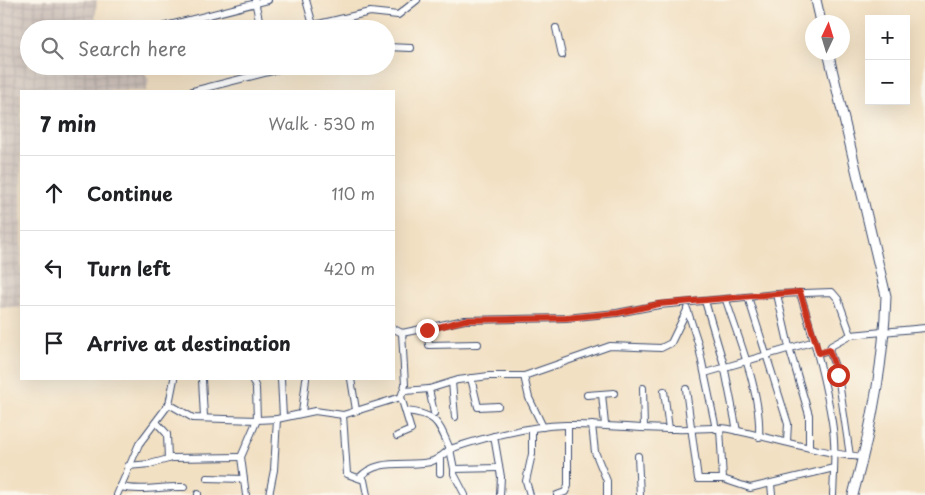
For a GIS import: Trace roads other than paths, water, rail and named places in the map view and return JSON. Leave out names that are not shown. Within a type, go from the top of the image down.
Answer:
[{"type":"street","points":[[188,20],[268,0]]},
{"type":"street","points":[[306,0],[312,20]]},
{"type":"street","points":[[335,20],[370,12],[398,15],[417,0]]},
{"type":"street","points":[[816,0],[819,15]]},
{"type":"street","points":[[255,2],[259,20]]},
{"type":"street","points":[[556,28],[562,54]]},
{"type":"street","points":[[395,47],[411,48]]},
{"type":"street","points":[[830,60],[886,296],[885,332],[870,433],[853,495]]},
{"type":"street","points":[[197,90],[250,75]]},
{"type":"street","points":[[395,330],[402,333],[427,330],[465,320],[566,318],[618,313],[659,304],[726,300],[800,292],[832,292],[838,299],[851,335]]},
{"type":"street","points":[[800,292],[819,353],[832,422],[834,454],[833,495]]},
{"type":"street","points":[[777,294],[789,347],[809,415],[809,447]]},
{"type":"street","points":[[748,297],[788,424],[787,441]]},
{"type":"street","points":[[726,300],[746,360],[760,419],[759,437]]},
{"type":"street","points":[[705,301],[724,366],[737,431]]},
{"type":"street","points":[[685,303],[698,343],[718,429],[723,479]]},
{"type":"street","points":[[169,404],[193,418],[257,420],[280,418],[315,411],[343,415],[403,394],[452,382],[489,376],[524,376],[610,346],[661,348],[671,343],[687,310]]},
{"type":"street","points":[[819,353],[829,350],[831,346],[851,335],[925,328]]},
{"type":"street","points":[[427,330],[429,345],[478,344]]},
{"type":"street","points":[[397,436],[411,430],[403,394],[402,333]]},
{"type":"street","points":[[704,373],[815,341]]},
{"type":"street","points":[[829,350],[838,375],[850,456]]},
{"type":"street","points":[[524,376],[529,398],[543,427]]},
{"type":"street","points":[[471,378],[478,407],[498,406]]},
{"type":"street","points":[[117,495],[128,466],[141,440],[169,404],[174,380]]},
{"type":"street","points":[[202,380],[204,417]]},
{"type":"street","points":[[246,495],[242,458],[257,420],[256,388],[252,380]]},
{"type":"street","points":[[269,495],[280,418],[281,380]]},
{"type":"street","points":[[302,413],[306,380]]},
{"type":"street","points":[[351,380],[356,410]]},
{"type":"street","points":[[452,382],[455,417]]},
{"type":"street","points":[[643,388],[644,428]]},
{"type":"street","points":[[429,389],[434,413]]},
{"type":"street","points":[[686,389],[698,479],[723,479],[750,488],[834,468]]},
{"type":"street","points":[[664,391],[669,429]]},
{"type":"street","points":[[587,395],[614,393]]},
{"type":"street","points":[[602,394],[605,425]]},
{"type":"street","points":[[406,411],[425,413],[431,416],[438,425],[450,449],[454,474],[465,495]]},
{"type":"street","points":[[343,415],[346,471],[349,476],[359,478],[366,484],[367,495]]},
{"type":"street","points":[[156,422],[167,434],[168,459]]},
{"type":"street","points":[[359,478],[367,470],[392,463],[428,462],[450,449],[494,436],[543,427],[568,425],[737,431],[759,437],[787,441],[834,454],[863,457]]},
{"type":"street","points":[[557,495],[564,492],[568,486],[568,425]]},
{"type":"street","points":[[592,425],[595,452],[607,481],[607,495]]},
{"type":"street","points":[[530,495],[526,481],[532,454],[532,429]]},
{"type":"street","points":[[494,436],[499,468],[500,495]]},
{"type":"street","points":[[440,456],[440,473]]},
{"type":"street","points":[[638,456],[640,495]]},
{"type":"street","points":[[128,466],[168,459],[242,458]]},
{"type":"street","points":[[454,469],[499,468]]},
{"type":"street","points":[[207,478],[244,479]]},
{"type":"street","points":[[771,484],[772,495]]},
{"type":"street","points":[[120,487],[139,491],[162,486],[184,487]]}]
